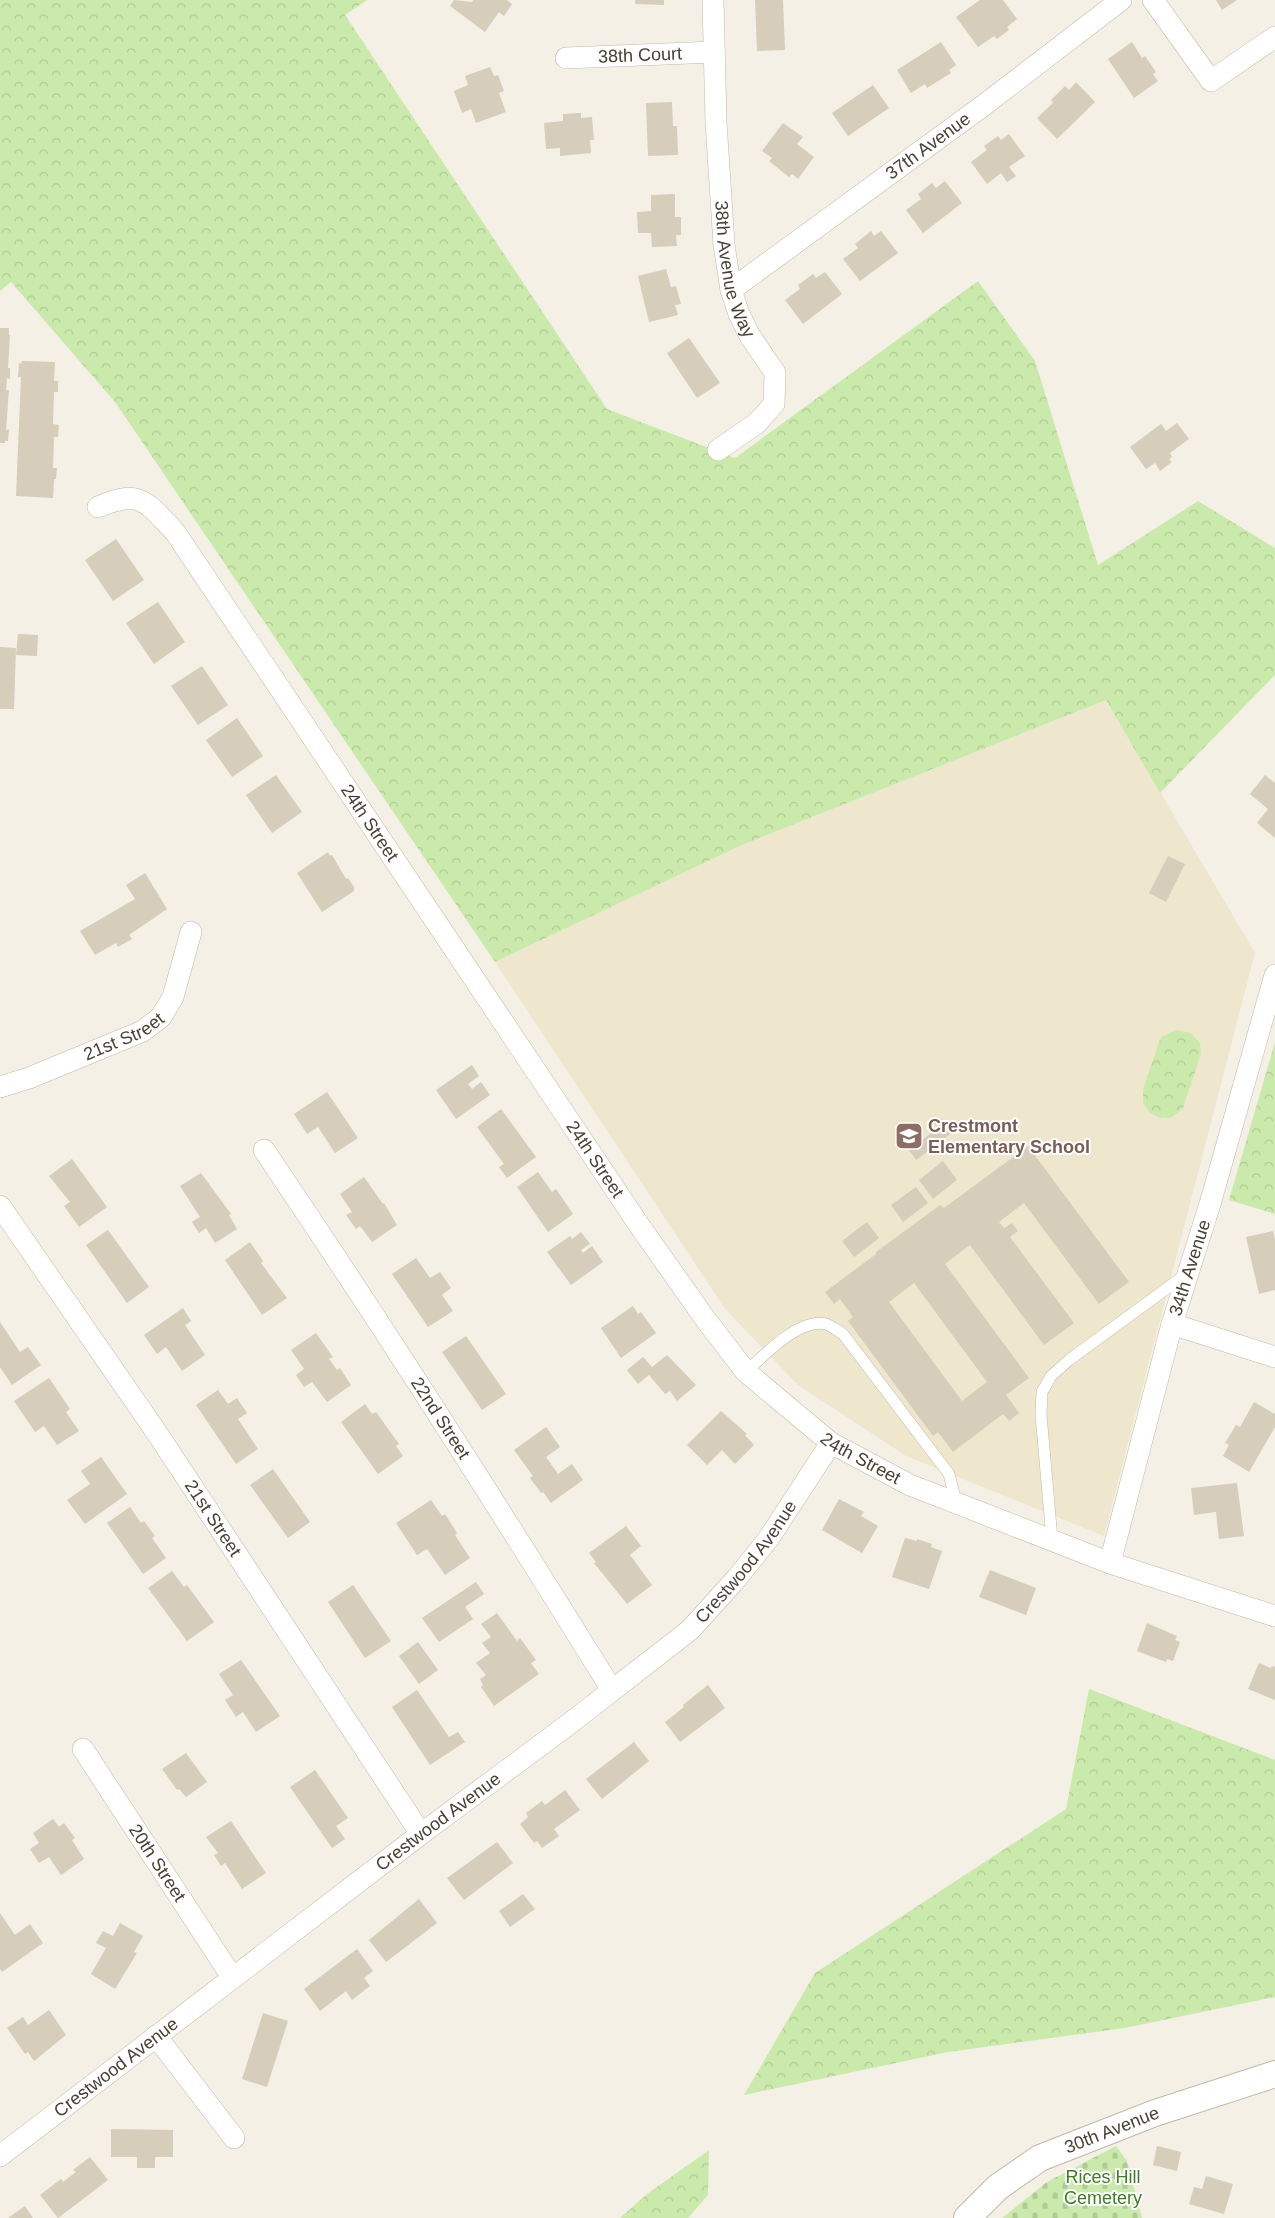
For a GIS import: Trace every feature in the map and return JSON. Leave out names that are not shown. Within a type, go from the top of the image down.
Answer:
[{"type":"street","name":"38th Avenue Way","points":[[713,0],[720,195],[724,244],[731,290],[738,314],[750,336],[775,373],[774,404],[757,423],[718,450]]},
{"type":"street","name":"37th Avenue","points":[[731,290],[976,110],[1121,0]]},
{"type":"street","points":[[1153,0],[1211,81],[1275,37]]},
{"type":"street","name":"38th Court","points":[[566,58],[714,52]]},
{"type":"street","name":"24th Street","points":[[98,506],[118,498],[144,500],[175,532],[638,1225],[746,1372],[831,1443],[910,1484],[1110,1563],[1275,1616]]},
{"type":"street","name":"21st Street","points":[[0,1087],[29,1078],[143,1031],[161,1016],[173,997],[191,932]]},
{"type":"street","name":"34th Avenue","points":[[1110,1563],[1172,1324],[1210,1204],[1275,975]]},
{"type":"street","name":"22nd Street","points":[[264,1150],[324,1239],[521,1544],[612,1690]]},
{"type":"street","name":"21st Street","points":[[0,1206],[157,1433],[421,1834]]},
{"type":"street","points":[[1172,1324],[1275,1357]]},
{"type":"street","name":"Crestwood Avenue","points":[[3,2146],[156,2036],[569,1724],[690,1630],[737,1578],[769,1538],[831,1443]]},
{"type":"street","name":"20th Street","points":[[83,1748],[232,1977]]},
{"type":"street","points":[[156,2036],[234,2138]]},
{"type":"street","name":"30th Avenue","points":[[967,2218],[998,2187],[1040,2158],[1155,2113],[1275,2074]]},
{"type":"lane","points":[[1052,1539],[1041,1415],[1042,1392],[1051,1376],[1069,1360],[1188,1273]]},
{"type":"lane","points":[[746,1372],[772,1348],[800,1327],[825,1324],[843,1334],[949,1474],[956,1502]]},
{"type":"shaded area","name":"Crestmont Elementary School","points":[[1106,700],[1255,953],[1104,1536],[906,1456],[798,1385],[725,1309],[495,962],[742,845]]},
{"type":"green space","points":[[0,0],[367,0],[345,15],[607,409],[735,458],[978,281],[1035,361],[1098,565],[1198,501],[1275,548],[1275,675],[1160,793],[1106,700],[742,845],[495,962],[115,402],[11,282],[0,291]]},
{"type":"green space","points":[[1176,1030],[1191,1033],[1200,1043],[1201,1054],[1183,1108],[1172,1117],[1160,1118],[1149,1112],[1143,1103],[1143,1089],[1161,1037]]},
{"type":"green space","points":[[1275,1042],[1275,1214],[1229,1200]]},
{"type":"green space","points":[[1089,1689],[1275,1760],[1275,1997],[1125,2028],[948,2052],[744,2095],[815,1973],[1066,1809]]},
{"type":"green space","name":"Rices Hill Cemetery","points":[[1116,2146],[1127,2161],[1142,2218],[1002,2218],[1047,2182]]},
{"type":"green space","points":[[709,2150],[708,2195],[688,2218],[620,2218],[647,2194]]},
{"type":"building","points":[[454,0],[472,2],[473,0],[507,0],[512,4],[504,16],[499,12],[485,32],[450,6]]},
{"type":"building","points":[[635,0],[664,0],[664,5],[635,4]]},
{"type":"building","points":[[755,0],[783,0],[785,50],[757,51]]},
{"type":"building","points":[[980,0],[1003,0],[1017,19],[1007,27],[1009,30],[997,39],[994,36],[978,47],[956,17]]},
{"type":"building","points":[[1216,0],[1237,0],[1222,10]]},
{"type":"building","points":[[941,42],[956,65],[949,70],[951,73],[927,88],[925,84],[911,93],[897,70]]},
{"type":"building","points":[[1132,42],[1142,58],[1145,56],[1156,72],[1153,74],[1158,81],[1134,98],[1108,59]]},
{"type":"building","points":[[490,67],[494,76],[498,75],[504,91],[499,93],[506,112],[476,123],[471,109],[462,113],[454,91],[468,85],[465,76]]},
{"type":"building","points":[[1076,82],[1095,102],[1057,139],[1037,118],[1053,103],[1051,100],[1065,86],[1069,90]]},
{"type":"building","points":[[873,85],[889,108],[848,136],[832,113]]},
{"type":"building","points":[[672,102],[673,126],[677,126],[678,155],[648,156],[646,103]]},
{"type":"building","points":[[581,113],[581,118],[592,117],[594,140],[590,140],[591,153],[560,156],[560,148],[546,149],[544,123],[563,121],[563,114]]},
{"type":"building","points":[[783,123],[803,137],[797,144],[814,157],[798,179],[792,174],[789,177],[769,161],[772,158],[762,151]]},
{"type":"building","points":[[1009,134],[1025,156],[1009,167],[1016,176],[1007,182],[1001,173],[987,184],[971,162],[987,150],[984,146],[998,136],[1001,140]]},
{"type":"building","points":[[945,181],[962,203],[923,233],[906,210],[921,199],[918,194],[932,183],[936,188]]},
{"type":"building","points":[[675,194],[675,217],[681,217],[681,235],[676,235],[677,246],[652,247],[651,233],[638,233],[637,212],[651,211],[651,195]]},
{"type":"building","points":[[871,231],[874,236],[881,231],[898,253],[860,281],[843,259],[858,248],[855,244]]},
{"type":"building","points":[[666,269],[671,287],[676,286],[681,304],[675,305],[678,315],[649,322],[638,276]]},
{"type":"building","points":[[825,272],[842,294],[803,324],[785,300],[800,289],[798,285],[813,274],[816,278]]},
{"type":"building","points":[[0,328],[9,328],[10,335],[8,368],[10,368],[10,379],[7,378],[6,390],[9,390],[6,430],[9,429],[8,441],[5,441],[5,443],[0,443]]},
{"type":"building","points":[[689,338],[720,383],[697,398],[667,353]]},
{"type":"building","points":[[22,361],[55,362],[54,381],[58,381],[58,392],[54,392],[53,424],[59,425],[58,437],[54,437],[53,468],[57,468],[56,479],[54,479],[53,498],[16,496],[21,377],[18,377],[19,363],[21,364]]},
{"type":"building","points":[[1177,423],[1189,439],[1170,453],[1172,457],[1169,459],[1172,462],[1160,471],[1155,463],[1146,469],[1130,447],[1161,424],[1166,431]]},
{"type":"building","points":[[116,539],[144,580],[113,601],[85,560]]},
{"type":"building","points":[[158,602],[185,642],[154,664],[126,623]]},
{"type":"building","points":[[18,634],[38,635],[37,656],[16,655]]},
{"type":"building","points":[[0,647],[16,648],[14,709],[0,709]]},
{"type":"building","points":[[202,666],[228,705],[198,725],[171,686]]},
{"type":"building","points":[[237,718],[263,756],[232,777],[206,740]]},
{"type":"building","points":[[276,775],[302,812],[272,833],[246,795]]},
{"type":"building","points":[[1265,775],[1275,783],[1275,838],[1257,823],[1268,809],[1250,794]]},
{"type":"building","points":[[328,852],[330,856],[332,855],[346,879],[348,878],[354,887],[354,891],[322,912],[297,873]]},
{"type":"building","points":[[1168,856],[1185,864],[1166,902],[1149,893]]},
{"type":"building","points":[[145,873],[167,909],[129,935],[132,939],[118,947],[116,943],[95,955],[80,931],[135,899],[126,885]]},
{"type":"building","points":[[472,1065],[479,1076],[468,1084],[472,1089],[481,1082],[490,1095],[456,1119],[436,1090]]},
{"type":"building","points":[[327,1092],[358,1138],[335,1153],[318,1127],[307,1134],[294,1114]]},
{"type":"building","points":[[501,1109],[536,1157],[507,1178],[499,1167],[504,1164],[477,1127]]},
{"type":"building","points":[[941,1118],[953,1132],[916,1160],[909,1150],[938,1128],[934,1123]]},
{"type":"building","points":[[1028,1146],[1129,1282],[1099,1304],[1024,1203],[999,1222],[1004,1228],[1012,1223],[1018,1231],[1010,1237],[1074,1323],[1044,1345],[970,1245],[945,1264],[1029,1378],[1006,1395],[1019,1413],[1009,1421],[1003,1414],[953,1452],[938,1432],[933,1436],[848,1321],[853,1317],[840,1299],[834,1304],[825,1292],[940,1205],[944,1208]],"holes":[[[914,1283],[987,1382],[962,1401],[889,1302]]]},
{"type":"building","points":[[72,1159],[107,1207],[79,1227],[64,1206],[70,1202],[49,1176]]},
{"type":"building","points":[[943,1161],[957,1180],[933,1199],[919,1180]]},
{"type":"building","points":[[538,1172],[552,1192],[556,1189],[573,1214],[548,1232],[517,1187]]},
{"type":"building","points":[[201,1173],[231,1214],[229,1215],[237,1229],[215,1243],[206,1228],[199,1233],[192,1222],[200,1217],[180,1186]]},
{"type":"building","points":[[364,1177],[384,1203],[397,1225],[372,1242],[360,1226],[356,1229],[346,1215],[352,1212],[340,1194]]},
{"type":"building","points":[[916,1187],[928,1203],[903,1222],[891,1205]]},
{"type":"building","points":[[867,1222],[879,1238],[854,1257],[842,1241]]},
{"type":"building","points":[[108,1230],[149,1287],[127,1303],[86,1245]]},
{"type":"building","points":[[1273,1231],[1275,1240],[1275,1290],[1259,1294],[1246,1237]]},
{"type":"building","points":[[581,1232],[590,1244],[581,1250],[583,1253],[592,1246],[603,1262],[571,1285],[547,1252],[570,1236],[572,1239]]},
{"type":"building","points":[[250,1242],[263,1261],[261,1263],[287,1298],[262,1315],[225,1260]]},
{"type":"building","points":[[416,1258],[430,1278],[440,1272],[451,1288],[442,1295],[453,1311],[428,1327],[392,1274]]},
{"type":"building","points":[[633,1306],[638,1314],[641,1312],[656,1333],[621,1358],[601,1328]]},
{"type":"building","points":[[183,1308],[191,1321],[185,1325],[205,1355],[182,1371],[166,1347],[157,1354],[144,1335]]},
{"type":"building","points":[[0,1322],[20,1352],[28,1347],[41,1365],[12,1385],[0,1367]]},
{"type":"building","points":[[316,1333],[333,1357],[329,1359],[337,1370],[340,1368],[351,1385],[327,1402],[312,1382],[304,1387],[296,1375],[304,1369],[291,1350]]},
{"type":"building","points":[[466,1336],[506,1394],[482,1410],[442,1352]]},
{"type":"building","points":[[667,1355],[696,1385],[677,1401],[670,1391],[665,1394],[649,1375],[638,1384],[627,1370],[643,1357],[652,1367]]},
{"type":"building","points":[[49,1378],[70,1409],[66,1412],[79,1431],[57,1445],[44,1426],[35,1432],[14,1401]]},
{"type":"building","points":[[218,1390],[228,1404],[237,1398],[247,1413],[238,1419],[258,1449],[236,1464],[196,1405]]},
{"type":"building","points":[[1254,1402],[1275,1414],[1275,1427],[1249,1472],[1223,1456],[1229,1445],[1225,1443],[1236,1425],[1240,1427]]},
{"type":"building","points":[[365,1404],[372,1414],[376,1412],[399,1444],[396,1446],[403,1456],[378,1474],[341,1422]]},
{"type":"building","points":[[721,1411],[747,1434],[745,1435],[754,1445],[735,1464],[722,1450],[707,1465],[687,1445]]},
{"type":"building","points":[[546,1427],[560,1447],[546,1457],[558,1474],[572,1464],[583,1480],[551,1503],[530,1478],[533,1476],[514,1450]]},
{"type":"building","points":[[101,1457],[127,1494],[85,1524],[67,1500],[90,1484],[81,1471]]},
{"type":"building","points":[[273,1469],[310,1522],[288,1538],[250,1485]]},
{"type":"building","points":[[1237,1483],[1244,1536],[1219,1539],[1216,1512],[1194,1515],[1191,1488]]},
{"type":"building","points":[[839,1499],[864,1512],[861,1516],[878,1526],[862,1553],[822,1530]]},
{"type":"building","points":[[431,1500],[442,1516],[445,1514],[457,1533],[455,1535],[470,1558],[445,1575],[427,1549],[417,1555],[396,1523]]},
{"type":"building","points":[[130,1507],[141,1523],[144,1521],[155,1536],[152,1538],[166,1558],[143,1574],[107,1523]]},
{"type":"building","points":[[626,1526],[641,1546],[630,1555],[652,1585],[627,1604],[594,1563],[596,1562],[589,1553]]},
{"type":"building","points":[[905,1538],[917,1541],[917,1539],[932,1544],[931,1547],[942,1551],[929,1589],[892,1577]]},
{"type":"building","points":[[990,1570],[1036,1588],[1026,1615],[979,1597]]},
{"type":"building","points":[[172,1571],[184,1587],[187,1585],[214,1622],[187,1641],[148,1588]]},
{"type":"building","points":[[476,1582],[484,1594],[465,1607],[473,1619],[439,1642],[422,1618]]},
{"type":"building","points":[[353,1585],[391,1641],[365,1658],[328,1602]]},
{"type":"building","points":[[497,1613],[517,1641],[520,1638],[536,1660],[531,1663],[539,1674],[494,1706],[481,1687],[483,1685],[480,1679],[486,1675],[476,1663],[490,1653],[482,1643],[491,1637],[481,1624]]},
{"type":"building","points":[[1147,1623],[1177,1636],[1175,1640],[1180,1642],[1173,1661],[1167,1659],[1166,1662],[1137,1651]]},
{"type":"building","points":[[418,1642],[438,1670],[419,1684],[399,1656]]},
{"type":"building","points":[[241,1660],[280,1716],[256,1732],[243,1712],[236,1717],[225,1700],[233,1695],[219,1674]]},
{"type":"building","points":[[1259,1663],[1271,1668],[1272,1666],[1275,1667],[1275,1700],[1248,1689]]},
{"type":"building","points":[[708,1685],[725,1708],[680,1742],[665,1722]]},
{"type":"building","points":[[417,1690],[449,1737],[458,1732],[465,1742],[430,1765],[392,1707]]},
{"type":"building","points":[[634,1742],[649,1761],[602,1799],[586,1779]]},
{"type":"building","points":[[186,1753],[207,1782],[186,1797],[179,1789],[177,1790],[162,1769]]},
{"type":"building","points":[[315,1770],[348,1818],[336,1826],[345,1839],[332,1848],[290,1787]]},
{"type":"building","points":[[565,1790],[580,1810],[554,1829],[559,1836],[542,1848],[537,1841],[534,1843],[520,1824],[528,1817],[526,1813],[542,1801],[545,1805]]},
{"type":"building","points":[[53,1819],[59,1827],[64,1823],[75,1838],[72,1840],[84,1859],[61,1875],[49,1857],[39,1863],[30,1849],[39,1843],[33,1833]]},
{"type":"building","points":[[231,1821],[266,1873],[242,1889],[225,1863],[221,1866],[214,1855],[218,1853],[206,1837]]},
{"type":"building","points":[[497,1842],[513,1863],[464,1900],[447,1878]]},
{"type":"building","points":[[523,1894],[535,1909],[510,1927],[499,1911]]},
{"type":"building","points":[[419,1899],[437,1923],[386,1962],[369,1940]]},
{"type":"building","points":[[0,1913],[15,1935],[30,1924],[43,1943],[2,1972],[0,1969]]},
{"type":"building","points":[[120,1923],[143,1936],[134,1952],[137,1953],[115,1989],[91,1974],[106,1948],[96,1943],[103,1931],[113,1936]]},
{"type":"building","points":[[357,1949],[373,1971],[364,1978],[370,1986],[352,2000],[346,1991],[320,2011],[304,1989]]},
{"type":"building","points":[[49,2010],[66,2035],[34,2061],[28,2052],[25,2054],[7,2028],[23,2017],[28,2025]]},
{"type":"building","points":[[263,2013],[288,2021],[267,2087],[242,2079]]},
{"type":"building","points":[[111,2129],[173,2130],[173,2157],[155,2157],[155,2168],[137,2168],[137,2157],[111,2157]]},
{"type":"building","points":[[1157,2146],[1181,2152],[1177,2171],[1153,2165]]},
{"type":"building","points":[[90,2157],[108,2180],[58,2218],[40,2195],[61,2179],[63,2182],[76,2172],[73,2170]]},
{"type":"building","points":[[1206,2176],[1233,2184],[1224,2214],[1189,2204],[1194,2187],[1202,2189]]},
{"type":"building","points":[[25,2206],[33,2218],[8,2218]]},
{"type":"place","name":"Crestmont Elementary School","points":[[909,1136]]}]
